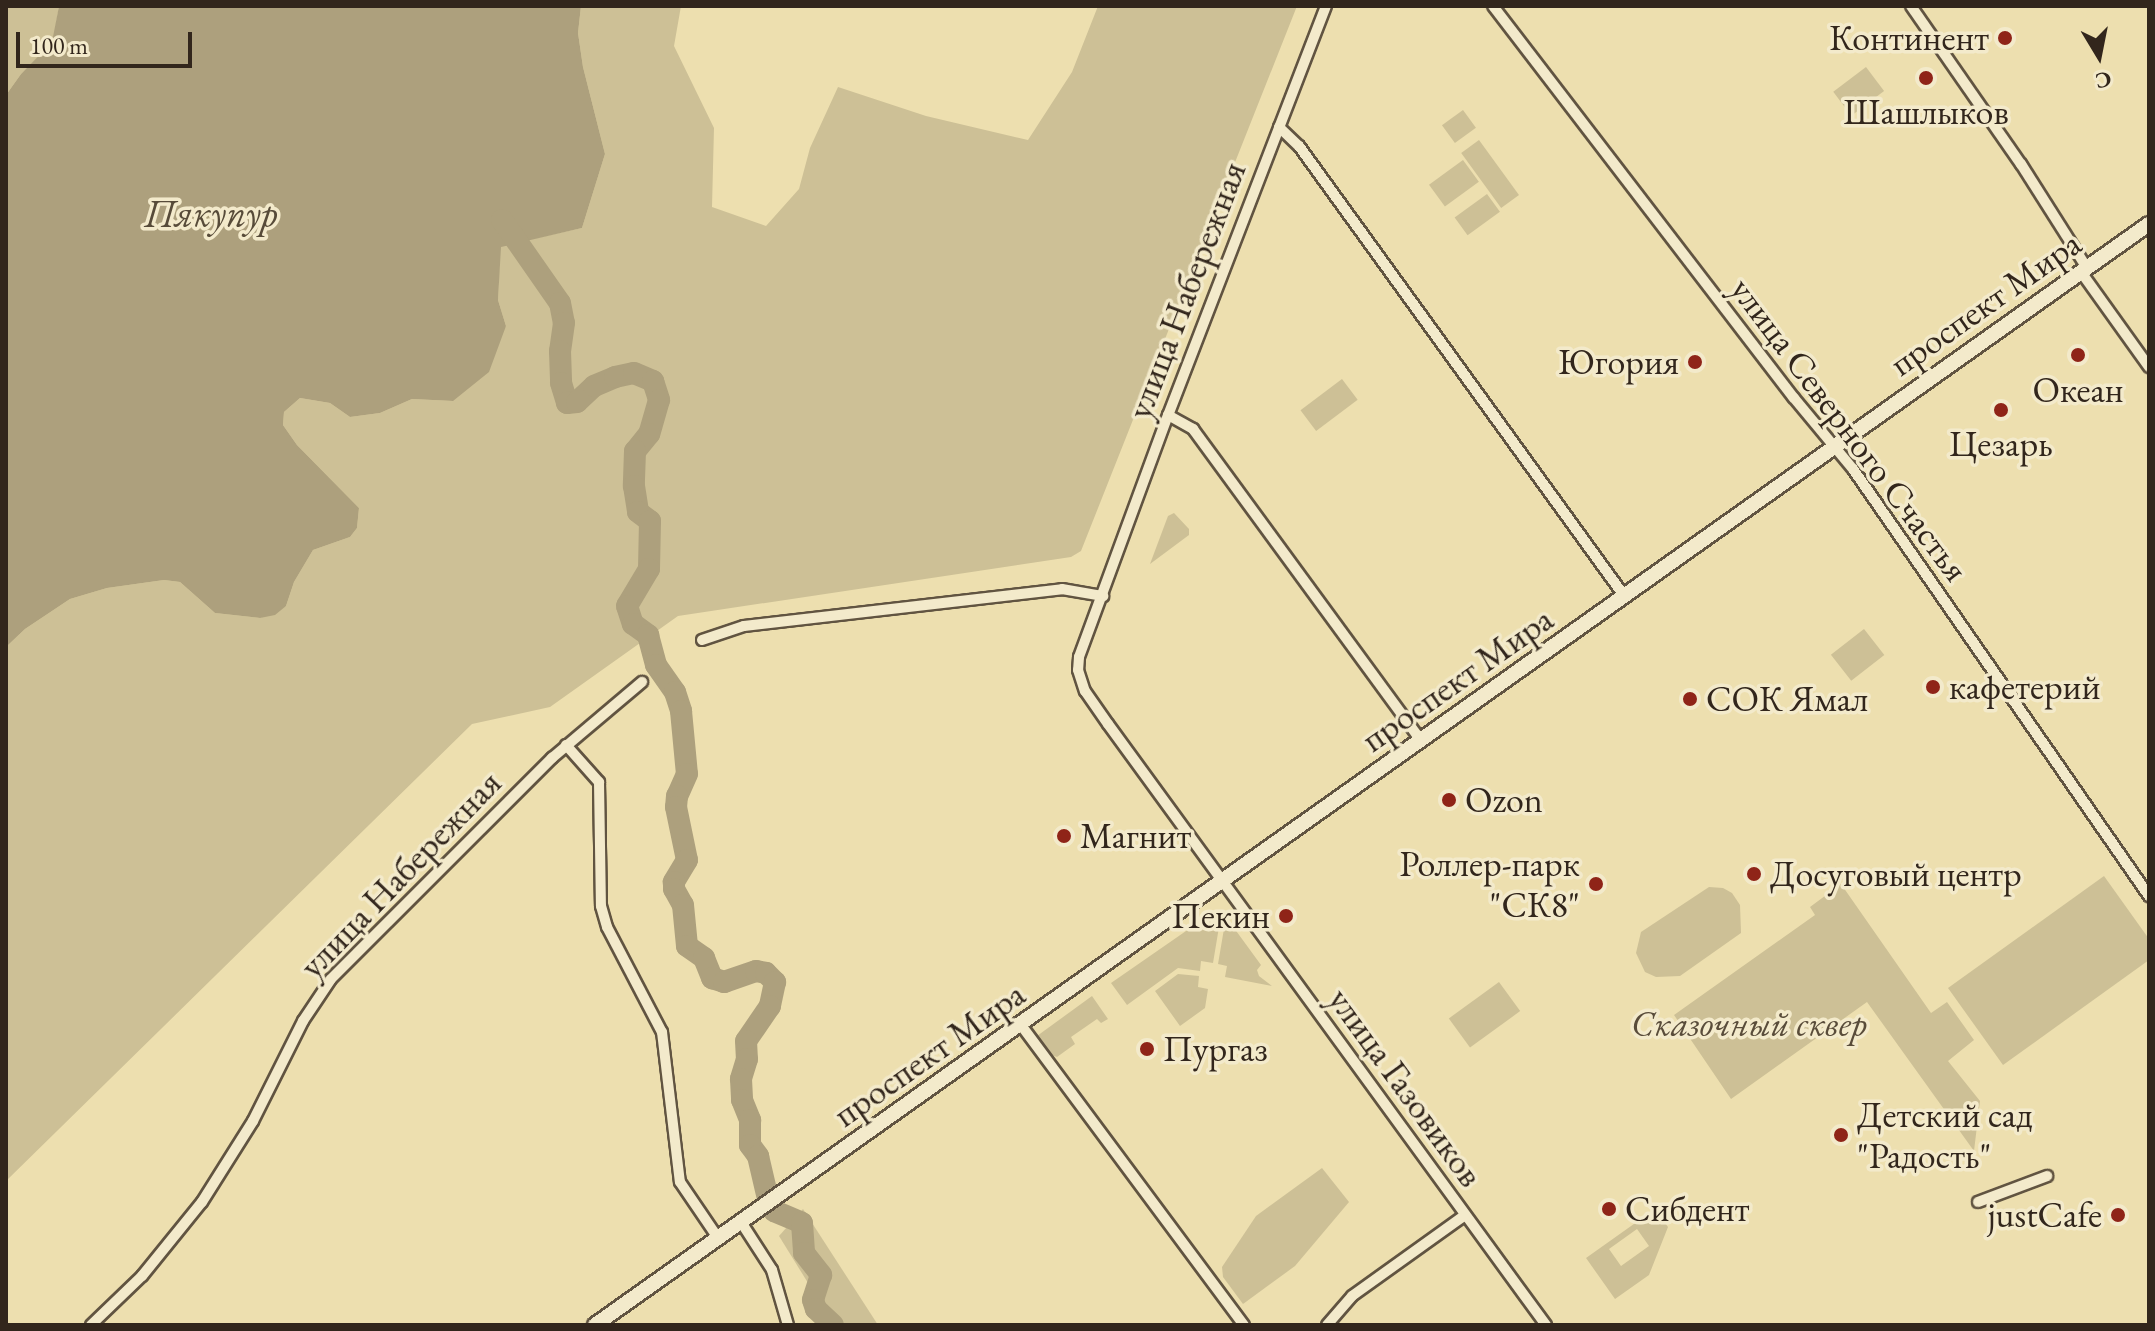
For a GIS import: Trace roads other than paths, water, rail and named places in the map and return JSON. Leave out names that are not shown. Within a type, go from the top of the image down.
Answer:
[{"type":"main road","name":"проспект Мира","points":[[745,1219],[2149,224]]},
{"type":"main road","points":[[595,1325],[745,1219]]},
{"type":"street","name":"улица Набережная","points":[[1222,882],[1080,681],[1079,657],[1168,415],[1326,6]]},
{"type":"street","name":"улица Северного Счастья","points":[[1493,6],[1853,469],[2144,879],[2149,896]]},
{"type":"street","points":[[1911,6],[2029,177],[2084,270],[2149,367]]},
{"type":"street","points":[[1279,127],[1299,146],[1625,597]]},
{"type":"street","points":[[1168,415],[1196,433],[1421,741]]},
{"type":"street","points":[[702,640],[744,626],[1062,589],[1103,596]]},
{"type":"street","name":"улица Набережная","points":[[91,1325],[142,1276],[202,1202],[253,1121],[303,1021],[331,979],[566,745],[642,682]]},
{"type":"street","points":[[566,745],[599,782],[601,906],[607,927],[662,1032],[680,1182],[718,1238]]},
{"type":"street","name":"улица Газовиков","points":[[1222,882],[1546,1325]]},
{"type":"street","points":[[1021,1025],[1244,1325]]},
{"type":"street","points":[[1978,1202],[2047,1176]]},
{"type":"street","points":[[1327,1325],[1352,1296],[1465,1215]]},
{"type":"street","points":[[745,1219],[772,1270],[788,1325]]},
{"type":"water","name":"Пякупур","points":[[59,6],[581,6],[578,33],[583,67],[605,154],[582,228],[501,247],[498,300],[506,326],[489,372],[453,401],[412,399],[380,413],[350,417],[330,403],[300,398],[284,412],[283,425],[297,445],[359,508],[357,528],[350,537],[313,550],[294,582],[286,606],[275,615],[260,618],[215,613],[180,582],[164,580],[107,588],[70,599],[25,629],[6,647],[6,95],[21,74],[52,42]]},
{"type":"waterway","points":[[502,220],[560,303],[564,323],[560,351],[561,383],[567,403],[577,402],[594,386],[634,373],[653,381],[659,400],[649,434],[635,451],[634,486],[638,512],[650,521],[649,569],[627,606],[633,624],[648,635],[656,665],[675,692],[681,711],[687,774],[677,796],[676,807],[687,860],[674,882],[674,889],[683,905],[687,946],[704,958],[712,978],[724,982],[756,971],[766,973],[775,982],[770,1006],[746,1041],[747,1059],[741,1079],[742,1100],[750,1120],[750,1145],[758,1156],[768,1199],[774,1211],[802,1223],[804,1253],[821,1275],[813,1300],[816,1309],[833,1325]]},
{"type":"place","name":"Континент","points":[[2005,38]]},
{"type":"place","name":"Шашлыков","points":[[1926,78]]},
{"type":"place","name":"Океан","points":[[2078,355]]},
{"type":"place","name":"Югория","points":[[1695,362]]},
{"type":"place","name":"Цезарь","points":[[2001,410]]},
{"type":"place","name":"кафетерий","points":[[1933,687]]},
{"type":"place","name":"СОК Ямал","points":[[1690,699]]},
{"type":"place","name":"Ozon","points":[[1449,800]]},
{"type":"place","name":"Магнит","points":[[1064,836]]},
{"type":"place","name":"Досуговый центр","points":[[1754,874]]},
{"type":"place","name":"Роллер-парк \"СК8\"","points":[[1596,884]]},
{"type":"place","name":"Пекин","points":[[1286,916]]},
{"type":"place","name":"Пургаз","points":[[1147,1049]]},
{"type":"place","name":"Детский сад \"Радость\"","points":[[1841,1135]]},
{"type":"place","name":"Сибдент","points":[[1609,1209]]},
{"type":"place","name":"justCafe","points":[[2118,1215]]},
{"type":"park label","name":"Сказочный сквер","points":[[1749,1024]]}]
